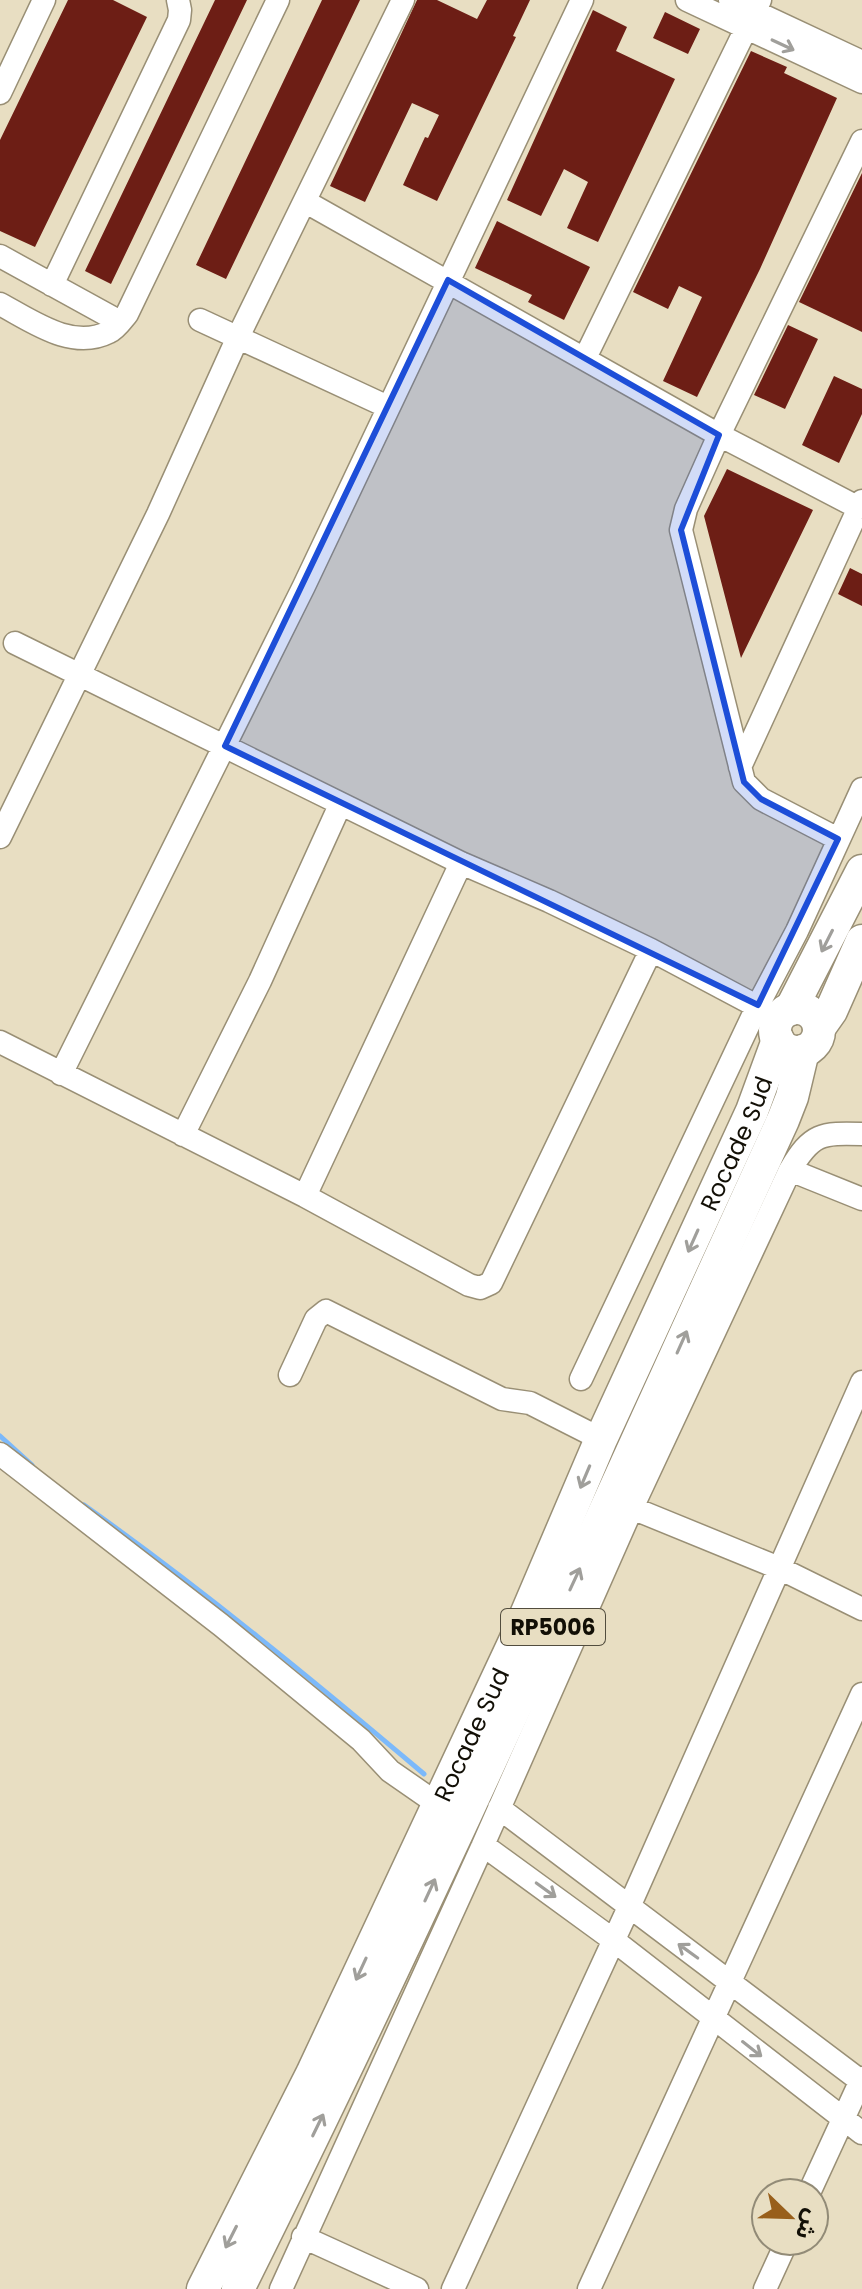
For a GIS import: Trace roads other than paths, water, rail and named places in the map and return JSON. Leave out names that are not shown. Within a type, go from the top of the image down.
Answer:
[{"type":"highway","name":"Rocade Sud","points":[[203,2289],[298,2102],[439,1805],[788,1025],[862,871]]},
{"type":"highway","name":"Rocade Sud","points":[[788,1025],[831,1011],[862,941]]},
{"type":"highway","name":"Rocade Sud","points":[[238,2289],[446,1856],[783,1120],[792,1097],[788,1025]]},
{"type":"street","points":[[0,93],[5,68],[44,0]]},
{"type":"street","points":[[52,285],[179,20],[178,0]]},
{"type":"street","points":[[0,304],[55,333],[80,338],[111,331],[120,322],[127,314],[278,0]]},
{"type":"street","points":[[0,837],[80,677],[238,337],[403,0]]},
{"type":"street","points":[[61,1074],[304,586],[582,0]]},
{"type":"street","points":[[687,0],[753,13],[862,62]]},
{"type":"street","points":[[730,0],[862,82]]},
{"type":"street","points":[[585,358],[753,13]]},
{"type":"street","points":[[838,839],[753,794],[744,782],[681,530],[686,509],[719,435],[862,141]]},
{"type":"street","points":[[306,202],[719,435],[860,505],[740,767]]},
{"type":"street","points":[[0,256],[120,322]]},
{"type":"street","points":[[200,320],[388,407]]},
{"type":"street","points":[[15,643],[340,805],[651,950],[788,1025]]},
{"type":"street","points":[[581,1379],[788,1025],[797,931],[862,789]]},
{"type":"street","points":[[183,1135],[260,981],[340,805]]},
{"type":"street","points":[[305,1196],[461,863]]},
{"type":"street","points":[[0,1042],[480,1288],[491,1283],[651,950]]},
{"type":"street","points":[[281,2289],[632,1508],[790,1170],[802,1149],[826,1133],[862,1134]]},
{"type":"street","points":[[790,1170],[862,1199]]},
{"type":"street","points":[[290,1375],[316,1319],[326,1311],[502,1399],[530,1403],[601,1439]]},
{"type":"street","points":[[453,2289],[629,1907],[862,1382]]},
{"type":"street","points":[[0,1454],[221,1625],[361,1740],[390,1771],[439,1805]]},
{"type":"street","points":[[632,1508],[779,1568],[862,1609]]},
{"type":"street","points":[[589,2289],[862,1694]]},
{"type":"street","points":[[499,1808],[862,2080],[816,2177]]},
{"type":"street","points":[[483,1845],[612,1939],[862,2133]]},
{"type":"street","points":[[303,2237],[417,2289]]},
{"type":"street","points":[[765,2289],[780,2257]]},
{"type":"waterway","points":[[0,1436],[32,1465]]},
{"type":"waterway","points":[[84,1505],[257,1636],[424,1774]]}]
